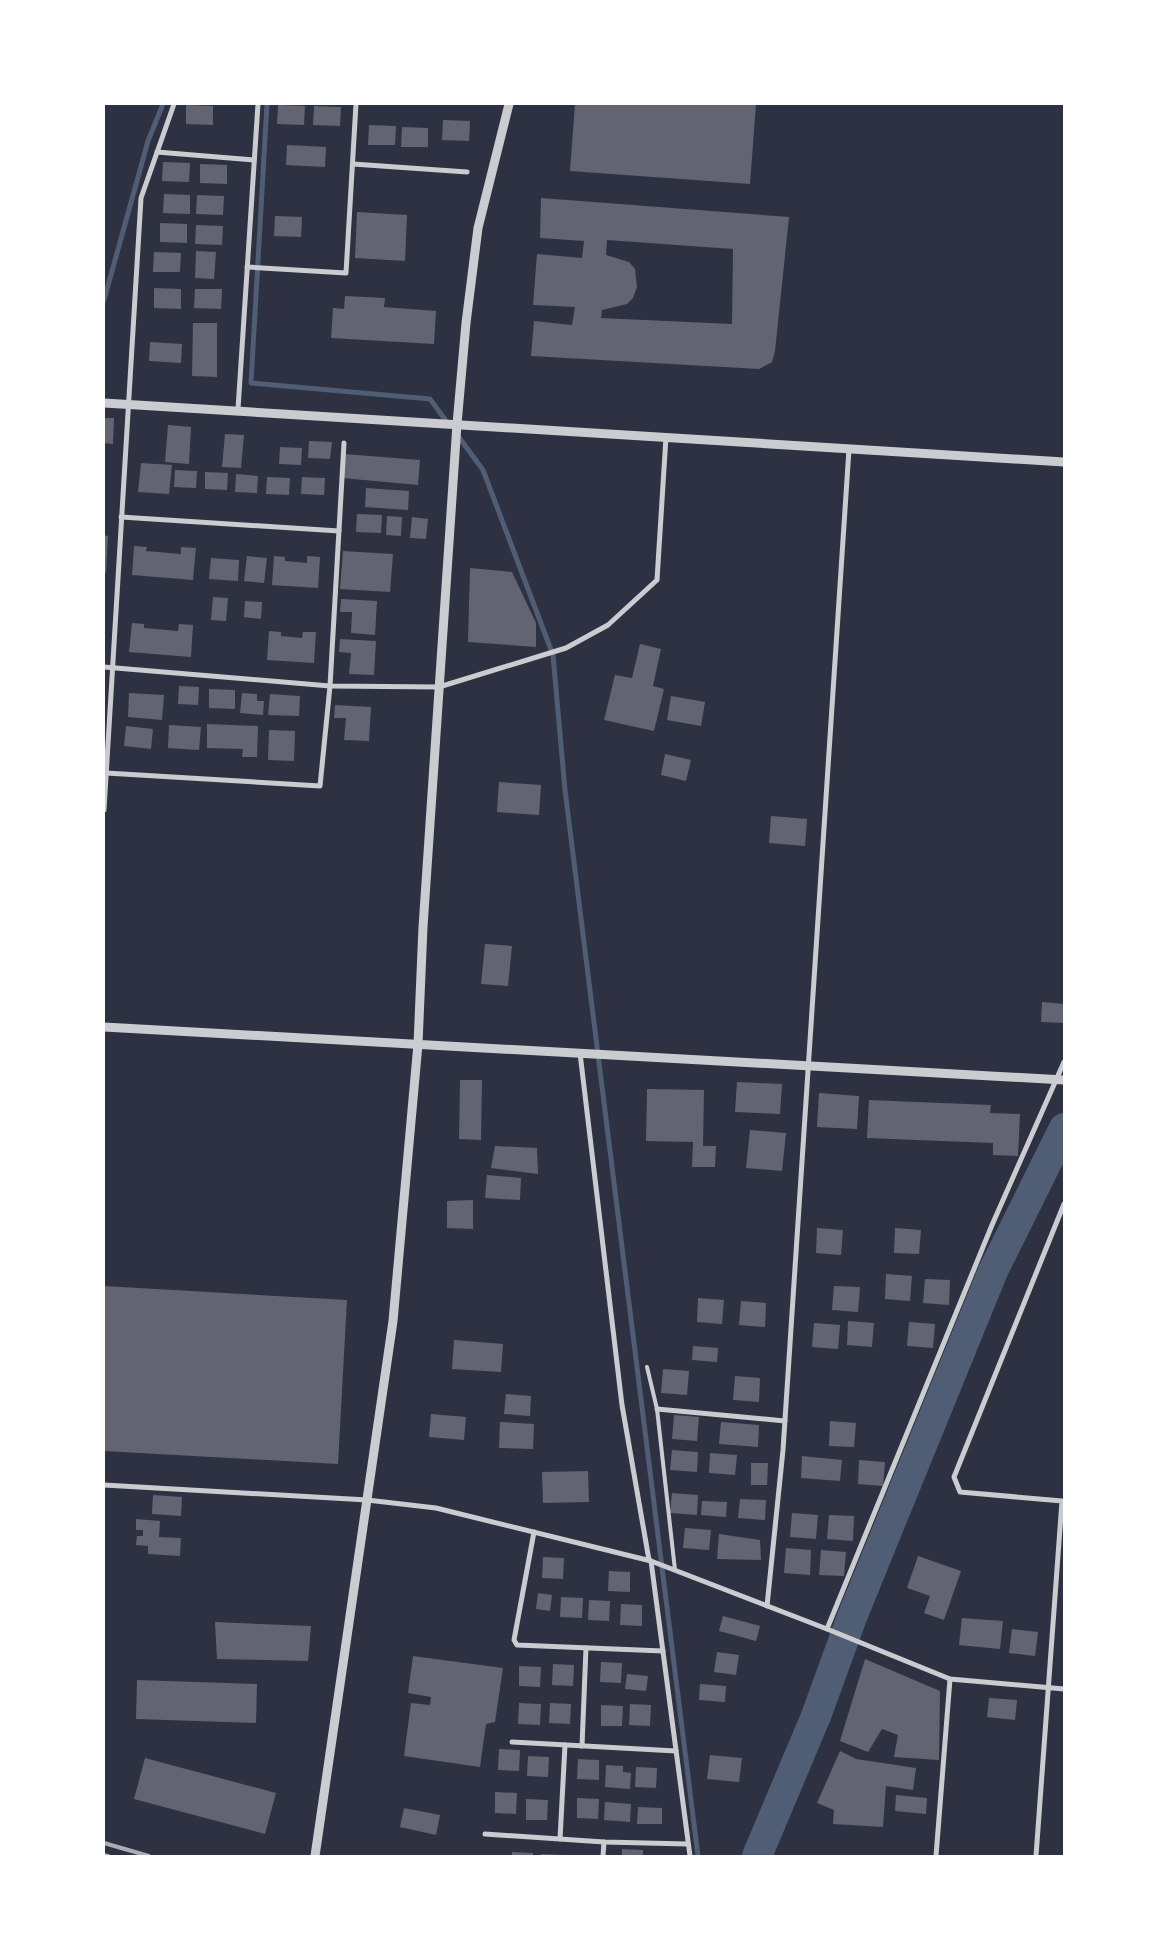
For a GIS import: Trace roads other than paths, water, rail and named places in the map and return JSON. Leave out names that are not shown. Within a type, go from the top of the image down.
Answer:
[{"type":"street","points":[[104,810],[127,404],[141,198],[174,104]]},
{"type":"street","points":[[238,409],[258,104]]},
{"type":"street","points":[[248,267],[346,273],[356,104]]},
{"type":"street","points":[[315,1856],[393,1321],[418,1044],[423,927],[457,424],[478,228],[509,104]]},
{"type":"street","points":[[157,152],[254,160]]},
{"type":"street","points":[[353,164],[467,172]]},
{"type":"street","points":[[104,402],[1064,462]]},
{"type":"street","points":[[104,666],[330,686],[439,687],[566,648],[608,625],[657,580],[666,436]]},
{"type":"street","points":[[106,772],[320,786],[330,686],[344,443]]},
{"type":"street","points":[[768,1606],[785,1421],[810,1066],[849,449]]},
{"type":"street","points":[[121,517],[338,531]]},
{"type":"street","points":[[104,1027],[1061,1080]]},
{"type":"street","points":[[580,1053],[622,1405],[650,1561],[690,1856]]},
{"type":"street","points":[[827,1629],[992,1225],[1061,1080],[1064,1062]]},
{"type":"street","points":[[1036,1856],[1062,1501],[960,1492],[954,1476],[1064,1204]]},
{"type":"street","points":[[657,1409],[785,1421]]},
{"type":"street","points":[[104,1485],[367,1500],[436,1508],[650,1561],[827,1629],[950,1679],[1064,1689]]},
{"type":"street","points":[[534,1532],[514,1642],[519,1646],[663,1651]]},
{"type":"street","points":[[582,1746],[586,1648]]},
{"type":"street","points":[[936,1856],[950,1679]]},
{"type":"street","points":[[512,1742],[676,1751]]},
{"type":"street","points":[[560,1839],[565,1745]]},
{"type":"street","points":[[486,1834],[604,1842],[688,1844]]},
{"type":"street","points":[[604,1842],[604,1856]]},
{"type":"lane","points":[[646,1367],[657,1409],[674,1570]]},
{"type":"waterway","points":[[104,300],[148,141],[163,104]]},
{"type":"waterway","points":[[267,104],[251,383],[430,399],[449,425]]},
{"type":"waterway","points":[[458,436],[483,470],[553,655],[565,790],[698,1856]]},
{"type":"waterway","points":[[757,1856],[816,1716],[852,1617],[993,1271],[1064,1128]]},
{"type":"railway","points":[[104,1843],[149,1856]]},
{"type":"railway","points":[[104,1855],[108,1856]]}]
